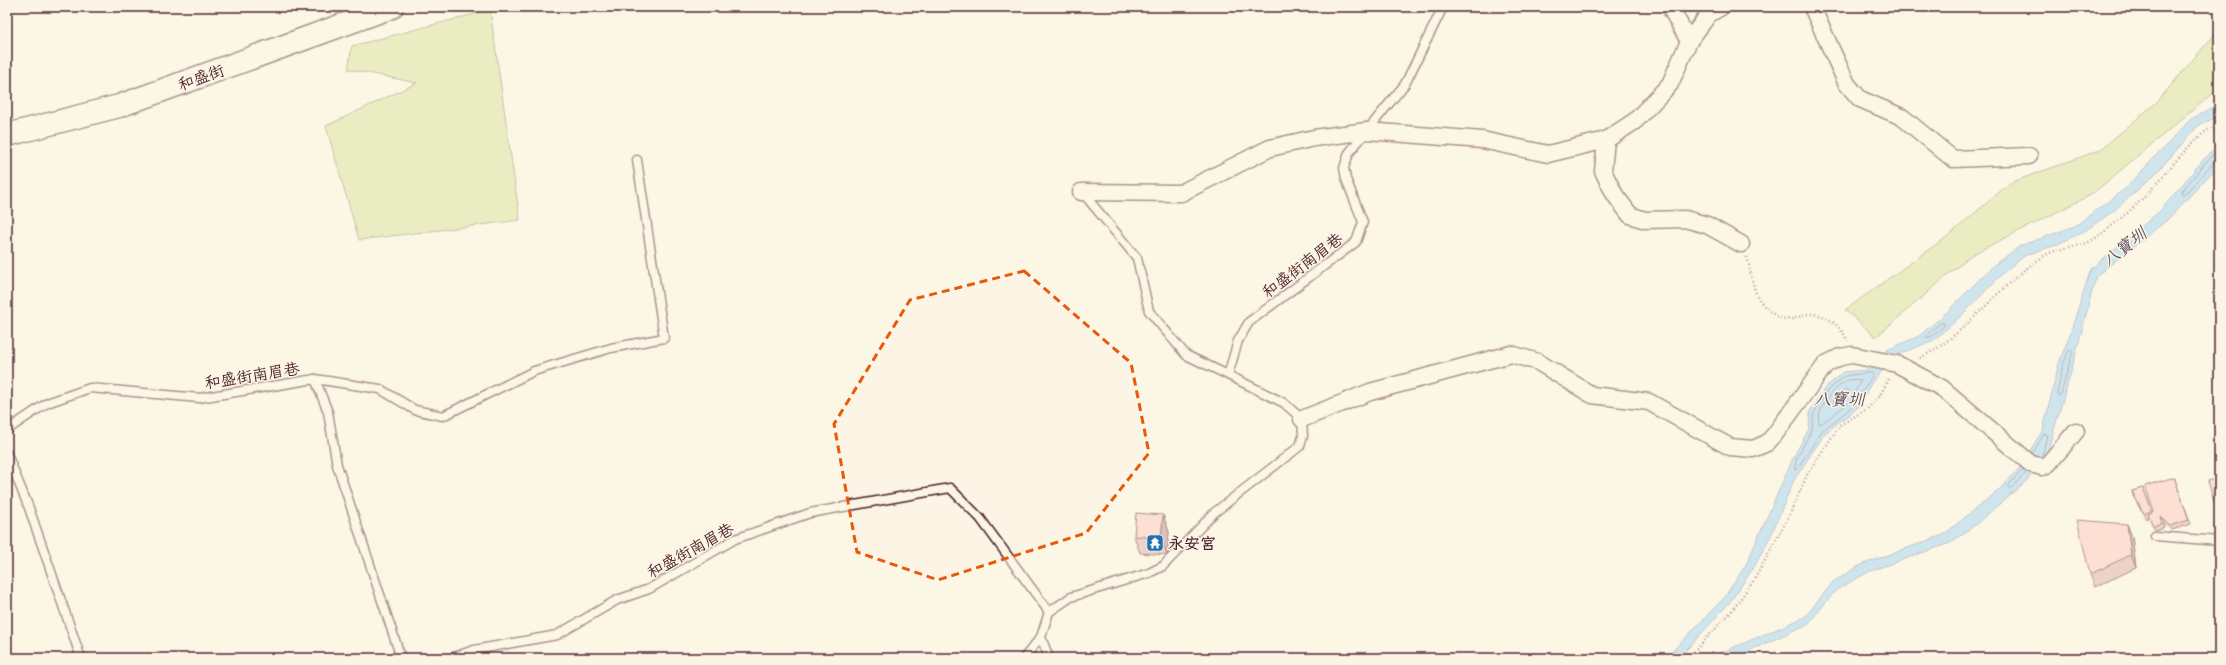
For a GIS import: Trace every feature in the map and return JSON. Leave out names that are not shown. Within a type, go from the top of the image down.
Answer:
[{"type":"main road","name":"和盛街","points":[[7,136],[119,106],[392,7]]},
{"type":"street","points":[[1670,7],[1689,41]]},
{"type":"street","points":[[1081,192],[1181,194],[1270,148],[1314,138],[1367,131],[1482,140],[1548,154],[1606,140],[1635,122],[1670,84],[1689,41],[1709,14],[1721,7]]},
{"type":"street","points":[[1812,7],[1847,84],[1860,99],[1902,117],[1953,159],[2029,156]]},
{"type":"street","points":[[1606,140],[1604,171],[1615,195],[1630,215],[1645,220],[1684,219],[1707,225],[1741,244]]},
{"type":"street","points":[[1302,420],[1370,392],[1511,354],[1538,362],[1592,395],[1650,402],[1730,448],[1753,449],[1766,443],[1775,434],[1826,364],[1840,357],[1852,356],[1897,364],[1942,388],[2031,464],[2042,467],[2048,464],[2076,431]]},
{"type":"lane","name":"和盛街南眉巷","points":[[1228,375],[1238,340],[1250,322],[1356,242],[1362,222],[1346,179],[1344,168],[1348,153],[1405,84],[1443,7]]},
{"type":"lane","points":[[315,379],[380,389],[415,410],[443,416],[534,371],[610,348],[664,338],[637,160]]},
{"type":"lane","points":[[1024,658],[1041,637],[1049,612],[1071,597],[1149,573],[1163,566],[1215,512],[1300,446],[1303,436],[1302,420],[1284,403],[1186,355],[1149,311],[1137,258],[1081,192]]},
{"type":"lane","name":"和盛街南眉巷","points":[[7,430],[47,403],[90,388],[199,398],[315,379],[328,412],[338,465],[401,658]]},
{"type":"lane","points":[[7,454],[29,508],[81,658]]},
{"type":"lane","name":"和盛街南眉巷","points":[[452,658],[474,650],[557,635],[617,600],[649,589],[735,539],[810,513],[950,488],[980,518],[1049,612]]},
{"type":"lane","points":[[2156,536],[2219,541]]},
{"type":"lane","points":[[1041,637],[1049,658]]},
{"type":"path","points":[[1741,244],[1746,255],[1758,297],[1766,309],[1778,316],[1790,319],[1809,314],[1823,317],[1837,323],[1848,340],[1852,356]]},
{"type":"highlighted area","points":[[1024,271],[1131,363],[1149,453],[1086,533],[938,580],[857,552],[834,424],[910,300]]},
{"type":"green space","points":[[490,10],[520,220],[359,240],[326,126],[417,83],[348,69],[352,46]]},
{"type":"green space","points":[[2219,29],[2219,88],[2091,195],[1971,255],[1876,337],[1845,310],[1948,236],[2010,183],[2100,150],[2157,102]]},
{"type":"water","name":"八寶圳","points":[[2219,104],[2219,116],[2199,125],[2155,174],[2115,210],[2083,232],[2056,245],[2026,255],[2006,270],[1962,315],[1934,340],[1897,355],[1872,382],[1857,408],[1825,433],[1794,480],[1771,535],[1754,567],[1730,602],[1679,658],[1666,658],[1724,598],[1746,565],[1794,456],[1809,429],[1810,411],[1824,389],[1843,372],[1867,370],[1887,350],[1919,336],[1942,317],[1994,265],[2020,246],[2075,226],[2125,189],[2191,119]]},
{"type":"water","name":"八寶圳","points":[[2219,147],[2219,165],[2167,220],[2096,276],[2071,372],[2046,456],[2026,481],[1975,525],[1950,543],[1870,571],[1836,590],[1808,624],[1733,658],[1714,658],[1723,652],[1805,617],[1833,582],[1861,565],[1943,535],[1998,491],[2018,470],[2043,430],[2059,363],[2091,269],[2160,211],[2209,153]]},
{"type":"building","points":[[2174,477],[2189,520],[2170,526],[2160,517],[2162,523],[2153,526],[2148,514],[2154,511],[2145,486]]},
{"type":"building","points":[[2219,478],[2219,511],[2217,512],[2208,481]]},
{"type":"building","points":[[2143,488],[2152,510],[2144,514],[2132,491]]},
{"type":"building","points":[[1136,513],[1163,515],[1161,538],[1134,536]]},
{"type":"building","points":[[2077,520],[2127,524],[2131,555],[2090,574]]},
{"type":"place","name":"永安宮","points":[[1155,543]]}]
